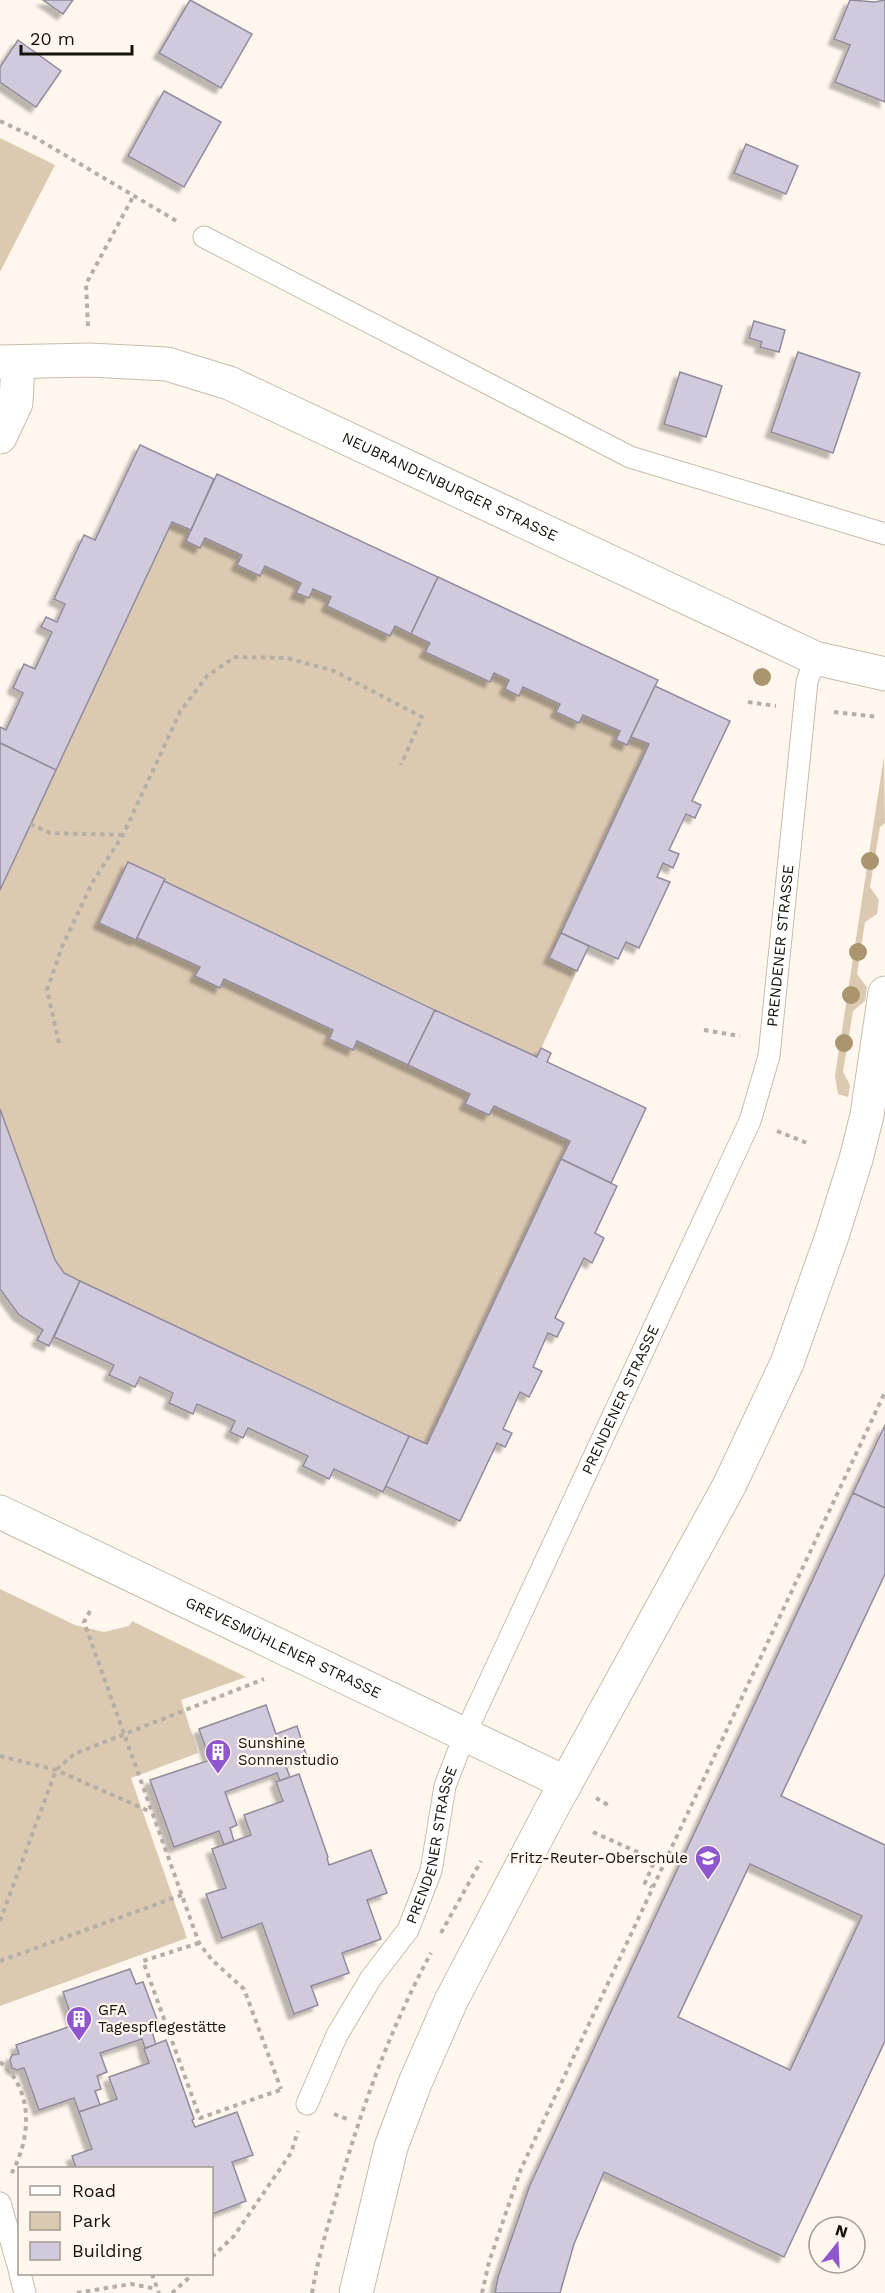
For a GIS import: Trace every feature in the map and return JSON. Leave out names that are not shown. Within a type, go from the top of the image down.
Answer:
[{"type":"street","name":"NEUBRANDENBURGER STRASSE","points":[[9,362],[89,360],[167,364],[229,383],[815,658],[885,674]]},
{"type":"street","points":[[0,437],[16,403],[9,362]]},
{"type":"street","points":[[356,2293],[391,2147],[415,2083],[451,2001],[566,1783],[729,1486],[787,1363],[832,1236],[856,1159],[876,1117],[885,993]]},
{"type":"street","name":"GREVESMÜHLENER STRASSE","points":[[0,1512],[566,1783]]},
{"type":"lane","points":[[204,237],[630,457],[885,534]]},
{"type":"lane","name":"PRENDENER STRASSE","points":[[307,2104],[337,2035],[371,1978],[408,1930],[431,1871],[445,1786],[465,1734],[750,1121],[771,1042],[807,682],[815,658]]},
{"type":"lane","points":[[0,2204],[18,2266]]},
{"type":"lane","points":[[20,2275],[25,2293]]},
{"type":"path","points":[[0,121],[36,138],[204,237]]},
{"type":"path","points":[[89,360],[86,284],[134,195]]},
{"type":"path","points":[[59,1043],[47,990],[62,947],[92,883],[123,835],[180,712],[207,676],[235,657],[287,658],[334,671],[422,717],[401,765]]},
{"type":"path","points":[[30,824],[50,833],[123,835]]},
{"type":"path","points":[[704,1030],[771,1042]]},
{"type":"path","points":[[482,2293],[489,2262],[521,2169],[885,1392]]},
{"type":"path","points":[[90,1611],[84,1622],[199,1943],[212,1960],[244,1989],[281,2089],[307,2104],[291,2153],[234,2236],[213,2256]]},
{"type":"path","points":[[0,1921],[56,1770],[74,1754],[266,1679]]},
{"type":"path","points":[[0,1756],[56,1770],[152,1812]]},
{"type":"path","points":[[593,1832],[655,1860],[645,1883],[652,1887]]},
{"type":"path","points":[[0,1961],[182,1895]]},
{"type":"path","points":[[199,1943],[143,1961],[200,2118],[281,2089]]},
{"type":"path","points":[[0,2062],[16,2083],[26,2108],[26,2137],[20,2159],[9,2179]]},
{"type":"path","points":[[152,2275],[158,2291]]},
{"type":"path","points":[[172,2293],[192,2275]]},
{"type":"path","points":[[77,2293],[131,2284],[158,2291]]},
{"type":"green space","points":[[0,138],[55,165],[0,272]]},
{"type":"green space","points":[[172,522],[191,530],[186,541],[200,548],[205,538],[242,555],[237,565],[260,576],[265,566],[301,583],[297,593],[309,598],[313,589],[331,597],[327,606],[389,636],[395,626],[430,643],[426,652],[490,682],[494,673],[509,680],[505,689],[519,695],[523,687],[560,704],[556,712],[579,723],[583,715],[620,731],[616,740],[627,745],[631,737],[649,744],[550,958],[577,971],[537,1057],[128,862],[99,922],[200,967],[220,987],[224,979],[333,1030],[329,1039],[353,1050],[357,1041],[470,1094],[465,1104],[489,1115],[494,1106],[570,1141],[427,1444],[64,1273],[55,1260],[0,1109],[0,890]]},
{"type":"green space","points":[[884,756],[885,823],[880,827],[870,887],[879,900],[877,914],[865,922],[857,974],[867,987],[865,1001],[853,1011],[843,1072],[850,1085],[848,1097],[838,1094],[835,1076]]},
{"type":"green space","points":[[0,1589],[75,1625],[104,1632],[129,1626],[132,1621],[246,1677],[181,1700],[198,1753],[131,1778],[187,1938],[0,2006]]},
{"type":"building","points":[[43,0],[73,0],[63,14]]},
{"type":"building","points":[[190,0],[252,34],[221,88],[159,53]]},
{"type":"building","points":[[850,0],[875,2],[885,0],[885,102],[835,82],[850,45],[834,39]]},
{"type":"building","points":[[18,40],[61,71],[36,107],[0,82],[0,67]]},
{"type":"building","points":[[164,91],[221,122],[184,187],[128,156]]},
{"type":"building","points":[[746,144],[798,166],[786,194],[734,173]]},
{"type":"building","points":[[754,321],[785,330],[779,352],[760,347],[762,342],[749,338]]},
{"type":"building","points":[[798,352],[860,373],[833,453],[771,432]]},
{"type":"building","points":[[680,372],[722,386],[706,437],[664,424]]},
{"type":"building","points":[[140,445],[214,479],[191,530],[172,522],[56,770],[0,743],[0,727],[6,730],[23,693],[13,688],[24,664],[35,669],[52,632],[41,627],[46,617],[57,622],[65,604],[54,599],[84,535],[95,540]]},
{"type":"building","points":[[217,474],[438,577],[411,634],[395,626],[390,636],[327,606],[331,597],[313,589],[309,598],[296,593],[301,583],[265,566],[260,576],[237,565],[242,555],[205,538],[200,548],[186,541]]},
{"type":"building","points":[[438,577],[658,680],[627,745],[616,740],[620,731],[583,715],[579,723],[556,712],[560,704],[523,687],[519,696],[505,689],[509,680],[494,673],[490,682],[425,652],[430,643],[411,634]]},
{"type":"building","points":[[655,686],[730,721],[692,801],[701,805],[695,818],[686,814],[669,850],[679,854],[673,868],[663,863],[657,877],[670,882],[639,948],[626,942],[618,959],[561,933],[649,744],[631,737]]},
{"type":"building","points":[[0,743],[56,770],[0,890]]},
{"type":"building","points":[[128,862],[165,879],[136,940],[99,923]]},
{"type":"building","points":[[164,881],[435,1010],[408,1065],[357,1041],[353,1050],[329,1039],[333,1030],[224,979],[220,988],[195,976],[200,967],[137,938]]},
{"type":"building","points":[[561,933],[589,946],[577,971],[549,958]]},
{"type":"building","points":[[435,1010],[537,1057],[541,1048],[551,1053],[547,1062],[646,1108],[611,1183],[561,1159],[570,1141],[494,1106],[489,1115],[465,1104],[470,1094],[408,1065]]},
{"type":"building","points":[[0,1109],[55,1260],[64,1273],[80,1281],[49,1346],[37,1340],[43,1330],[19,1315],[0,1289]]},
{"type":"building","points":[[561,1159],[617,1186],[595,1233],[604,1238],[592,1263],[584,1258],[555,1318],[564,1323],[557,1337],[548,1333],[533,1367],[542,1371],[529,1397],[520,1392],[503,1429],[512,1433],[505,1447],[497,1443],[460,1521],[385,1486],[409,1436],[427,1444]]},
{"type":"building","points":[[80,1281],[409,1436],[383,1492],[334,1469],[329,1479],[303,1466],[308,1456],[248,1428],[243,1438],[230,1432],[235,1421],[197,1404],[193,1414],[169,1403],[173,1393],[140,1377],[135,1387],[109,1375],[114,1365],[54,1337]]},
{"type":"building","points":[[885,1425],[885,1508],[853,1493]]},
{"type":"building","points":[[853,1493],[885,1508],[885,1574],[781,1796],[885,1845],[885,2041],[784,2257],[604,2172],[574,2244],[560,2293],[495,2293],[498,2277],[530,2185]],"holes":[[[750,1864],[862,1916],[790,2070],[678,2017]]]},
{"type":"building","name":"Sunshine Sonnenstudio","points":[[266,1705],[276,1734],[297,1726],[307,1757],[285,1764],[290,1777],[280,1781],[277,1773],[225,1792],[237,1825],[230,1828],[234,1841],[224,1845],[219,1831],[174,1847],[150,1780],[210,1760],[199,1729]]},
{"type":"building","points":[[299,1774],[329,1865],[371,1850],[387,1893],[367,1900],[381,1939],[342,1953],[349,1973],[311,1986],[318,2005],[294,2014],[262,1923],[222,1938],[206,1894],[226,1888],[212,1849],[251,1835],[244,1815],[283,1801],[276,1782]]},
{"type":"building","name":"GFA Tagespflegestätte","points":[[130,1969],[136,1984],[143,1982],[158,2022],[150,2025],[156,2045],[145,2048],[142,2039],[100,2053],[107,2072],[97,2076],[101,2089],[95,2091],[100,2105],[79,2112],[74,2098],[39,2110],[24,2068],[17,2070],[12,2068],[10,2060],[12,2055],[19,2054],[16,2045],[74,2025],[63,1992]]},
{"type":"building","points":[[166,2040],[195,2127],[237,2112],[253,2155],[232,2162],[246,2201],[213,2214],[213,2167],[76,2167],[72,2156],[92,2149],[79,2112],[117,2099],[109,2077],[149,2063],[144,2049]]},
{"type":"place","name":"Sunshine Sonnenstudio","points":[[218,1775]]},
{"type":"place","name":"Fritz-Reuter-Oberschule","points":[[708,1881]]},
{"type":"place","name":"GFA Tagespflegestätte","points":[[79,2042]]}]
